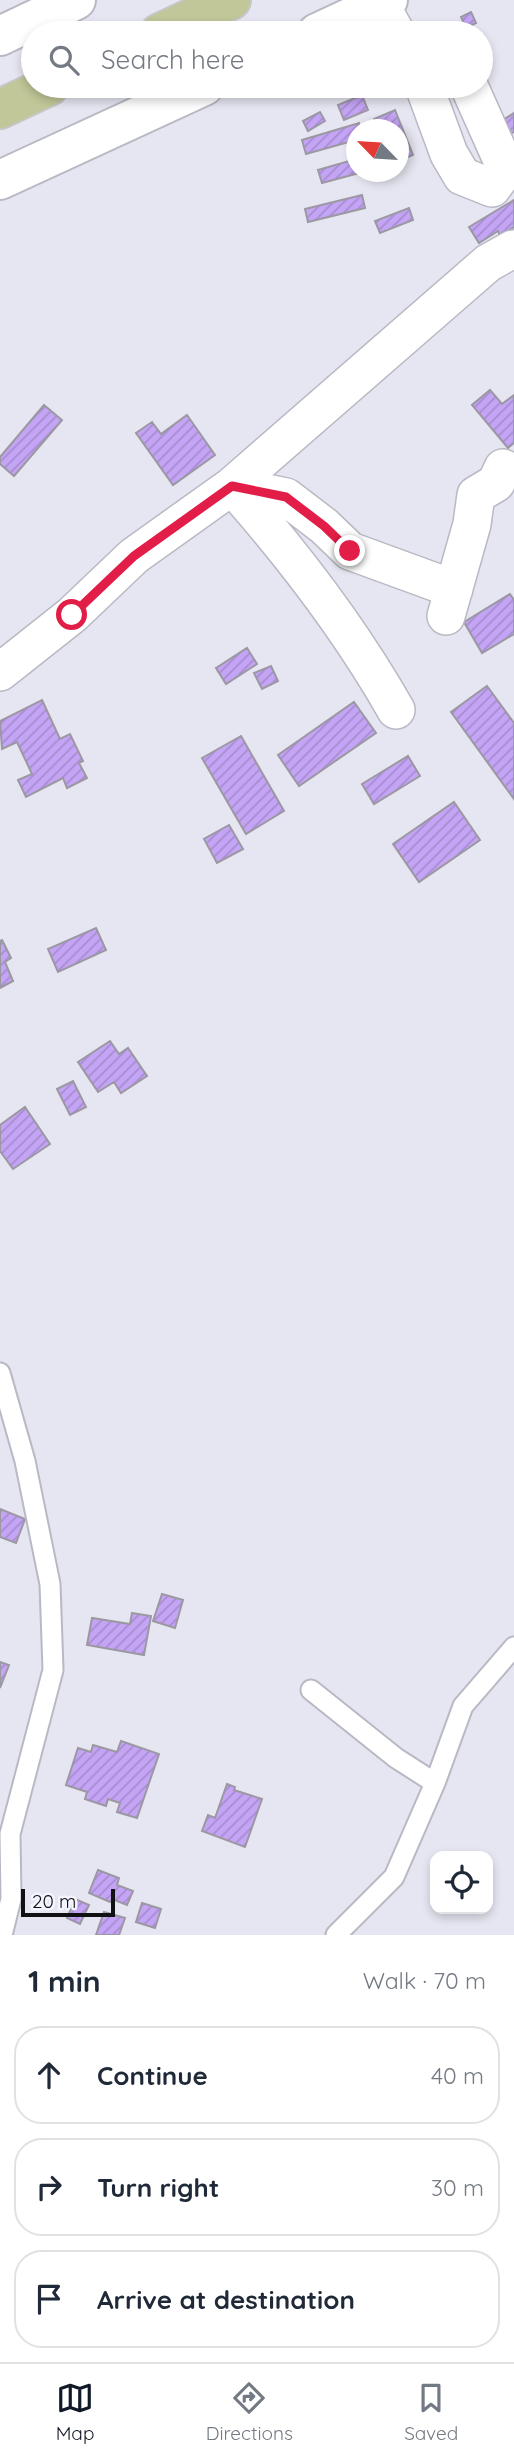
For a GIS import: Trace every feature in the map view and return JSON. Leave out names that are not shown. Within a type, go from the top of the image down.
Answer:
[{"type":"main road","points":[[32,21],[76,0]]},
{"type":"main road","points":[[186,21],[231,0]]},
{"type":"main road","points":[[358,21],[388,12]]},
{"type":"main road","points":[[0,36],[21,26]]},
{"type":"main road","points":[[0,109],[23,98]]},
{"type":"main road","points":[[0,180],[178,98]]},
{"type":"street","points":[[428,98],[449,154],[462,176],[492,187],[506,169],[474,98]]},
{"type":"street","points":[[0,672],[72,615],[134,556],[232,486],[488,263],[514,249]]},
{"type":"street","points":[[232,486],[286,497],[324,526],[350,551],[450,602],[472,524],[476,495],[496,483],[503,468]]},
{"type":"street","points":[[232,486],[276,536],[329,604],[374,671],[396,710]]},
{"type":"lane","points":[[0,1373],[26,1461],[50,1584],[53,1670],[10,1834],[11,1899],[2,1935]]},
{"type":"lane","points":[[336,1935],[394,1877],[435,1783],[463,1706],[514,1647]]},
{"type":"lane","points":[[311,1690],[396,1758],[435,1783]]},
{"type":"building","points":[[471,12],[475,21],[463,21],[461,17]]},
{"type":"building","points":[[355,98],[363,98],[368,110],[344,120],[338,105]]},
{"type":"building","points":[[395,110],[399,119],[374,119]]},
{"type":"building","points":[[320,112],[325,121],[308,131],[303,121]]},
{"type":"building","points":[[514,113],[514,132],[510,134],[503,120]]},
{"type":"building","points":[[346,127],[346,143],[306,154],[302,140]]},
{"type":"building","points":[[346,162],[346,177],[322,183],[318,170]]},
{"type":"building","points":[[362,195],[365,208],[308,222],[305,209]]},
{"type":"building","points":[[514,200],[514,227],[500,236],[498,231],[479,243],[469,227]]},
{"type":"building","points":[[409,208],[413,220],[380,233],[375,221]]},
{"type":"building","points":[[490,390],[502,404],[514,395],[514,443],[508,448],[472,405]]},
{"type":"building","points":[[44,405],[62,420],[14,476],[0,464],[0,457]]},
{"type":"building","points":[[187,415],[215,455],[173,485],[136,433],[152,422],[161,434]]},
{"type":"building","points":[[510,594],[514,600],[514,634],[482,653],[464,622]]},
{"type":"building","points":[[247,648],[257,664],[226,684],[216,668]]},
{"type":"building","points":[[271,666],[278,681],[262,689],[254,673]]},
{"type":"building","points":[[487,686],[514,723],[514,799],[451,712]]},
{"type":"building","points":[[42,700],[60,739],[70,734],[83,761],[79,763],[87,778],[67,788],[63,778],[26,797],[18,780],[32,774],[17,742],[2,749],[0,721]]},
{"type":"building","points":[[354,702],[376,733],[299,786],[278,755]]},
{"type":"building","points":[[241,736],[284,811],[246,834],[202,758]]},
{"type":"building","points":[[408,756],[420,776],[374,804],[362,784]]},
{"type":"building","points":[[454,802],[480,840],[419,882],[393,844]]},
{"type":"building","points":[[229,825],[243,849],[217,863],[204,839]]},
{"type":"building","points":[[96,928],[106,950],[58,972],[48,949]]},
{"type":"building","points":[[2,940],[11,958],[5,962],[13,981],[0,988],[0,941]]},
{"type":"building","points":[[110,1041],[119,1054],[128,1048],[147,1076],[121,1093],[114,1082],[98,1092],[78,1062]]},
{"type":"building","points":[[73,1081],[86,1107],[70,1115],[57,1089]]},
{"type":"building","points":[[25,1107],[50,1144],[13,1169],[0,1151],[0,1125]]},
{"type":"building","points":[[0,1509],[25,1519],[16,1543],[0,1537]]},
{"type":"building","points":[[162,1594],[183,1600],[175,1628],[153,1621]]},
{"type":"building","points":[[132,1613],[151,1616],[144,1655],[87,1645],[92,1618],[130,1624]]},
{"type":"building","points":[[0,1662],[9,1665],[0,1688]]},
{"type":"building","points":[[121,1741],[159,1754],[137,1818],[117,1812],[120,1803],[108,1799],[106,1806],[85,1799],[87,1792],[66,1785],[78,1748],[91,1752],[93,1745],[117,1752]]},
{"type":"building","points":[[227,1784],[235,1787],[234,1790],[262,1799],[245,1847],[202,1831],[208,1815],[215,1818]]},
{"type":"building","points":[[98,1870],[119,1878],[117,1885],[133,1891],[127,1905],[112,1899],[110,1902],[89,1893]]},
{"type":"building","points":[[75,1899],[89,1905],[80,1924],[67,1918]]},
{"type":"building","points":[[142,1903],[161,1909],[155,1928],[136,1922]]},
{"type":"building","points":[[104,1912],[125,1918],[119,1935],[96,1935]]},
{"type":"route","points":[[72,615],[134,556],[232,486],[286,497],[324,526],[350,551]]}]
